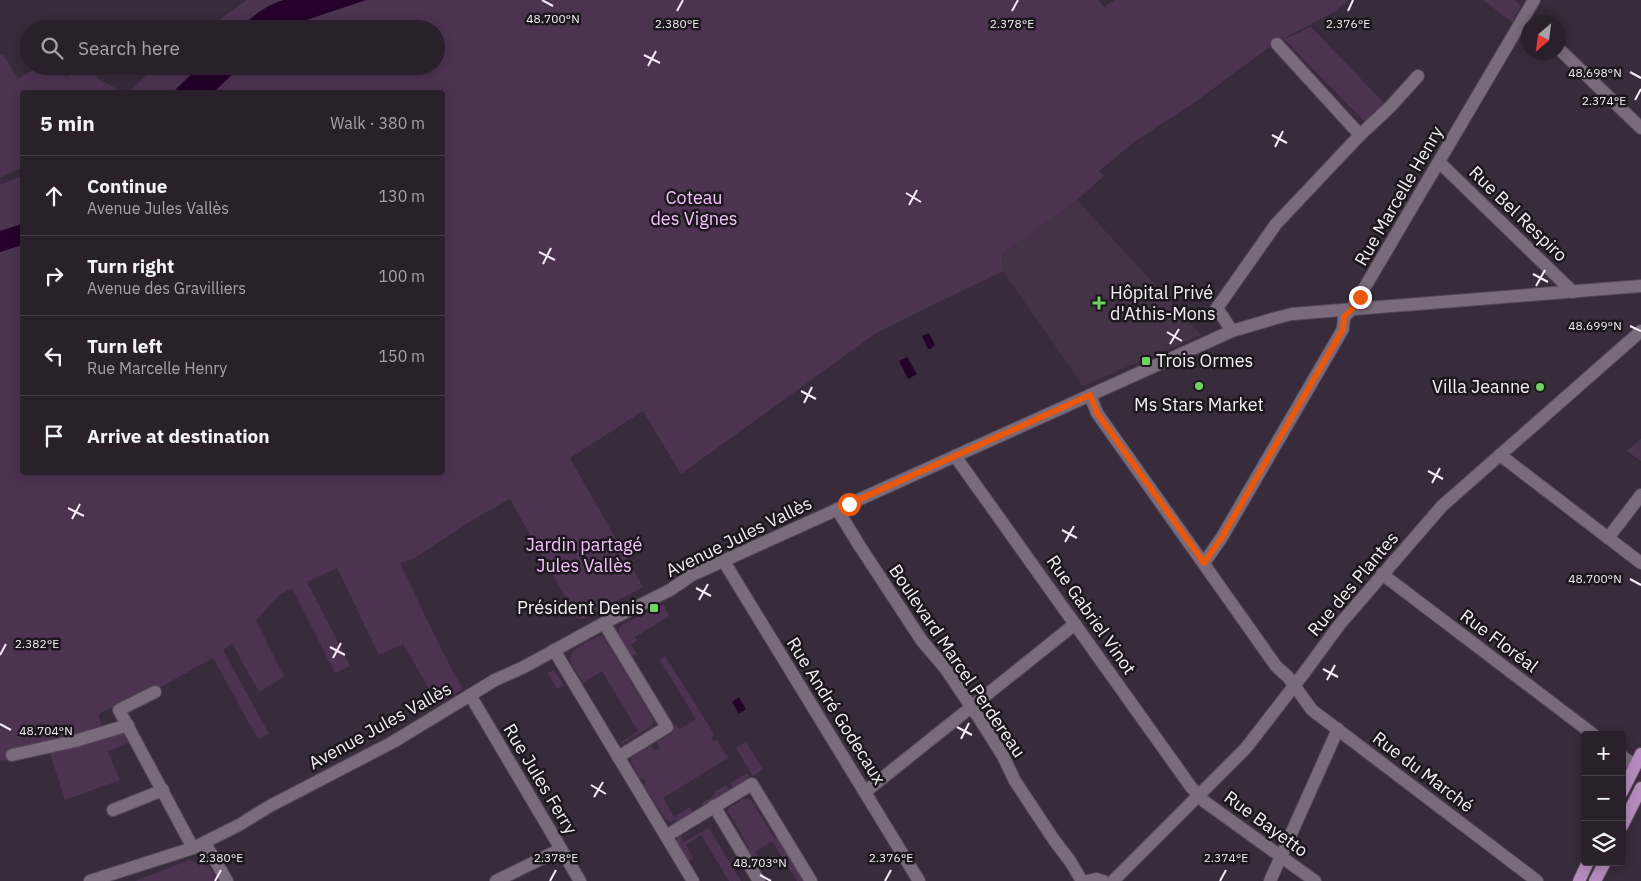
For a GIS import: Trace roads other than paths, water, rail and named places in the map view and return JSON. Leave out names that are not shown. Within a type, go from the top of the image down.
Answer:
[{"type":"main road","points":[[1626,784],[1641,754]]},
{"type":"main road","points":[[1624,821],[1641,788]]},
{"type":"main road","points":[[1579,881],[1586,866]]},
{"type":"main road","points":[[1595,881],[1603,866]]},
{"type":"street","name":"Rue Marcelle Henry","points":[[1529,15],[1534,0]]},
{"type":"street","name":"Rue Marcelle Henry","points":[[1204,563],[1222,537],[1343,329],[1344,317],[1352,309],[1439,162],[1521,30]]},
{"type":"street","points":[[1277,44],[1360,135]]},
{"type":"street","points":[[1566,56],[1641,128]]},
{"type":"street","points":[[1232,331],[1217,308],[1276,224],[1418,76]]},
{"type":"street","name":"Rue Bel Respiro","points":[[1439,162],[1573,292]]},
{"type":"street","name":"Avenue Jules Vallès","points":[[90,881],[205,843],[270,806],[393,742],[495,680],[670,590],[692,575],[1232,331],[1292,314],[1641,286]]},
{"type":"street","name":"Rue des Plantes","points":[[1112,881],[1246,748],[1340,624],[1442,506],[1641,330]]},
{"type":"street","name":"Rue du Marché","points":[[1090,395],[1097,413],[1276,666],[1294,685],[1312,710],[1537,881]]},
{"type":"street","points":[[1500,455],[1641,563]]},
{"type":"street","name":"Rue Gabriel Vinot","points":[[955,456],[1198,795]]},
{"type":"street","points":[[1608,538],[1641,495]]},
{"type":"street","name":"Boulevard Marcel Perdereau","points":[[837,509],[922,640],[945,668],[971,707],[1003,756],[1015,780],[1082,881]]},
{"type":"street","name":"Rue André Godecaux","points":[[723,560],[919,881]]},
{"type":"street","name":"Rue Floréal","points":[[1382,574],[1589,731]]},
{"type":"street","points":[[604,623],[668,727],[618,758]]},
{"type":"street","points":[[865,792],[1075,624]]},
{"type":"street","points":[[554,650],[693,881]]},
{"type":"street","points":[[155,692],[119,710],[193,848]]},
{"type":"street","name":"Rue Jules Ferry","points":[[470,695],[580,881]]},
{"type":"street","points":[[12,755],[83,739],[128,725]]},
{"type":"street","points":[[1270,881],[1338,729]]},
{"type":"street","points":[[1626,759],[1635,766]]},
{"type":"street","points":[[666,836],[752,784],[811,881]]},
{"type":"street","points":[[113,810],[163,790]]},
{"type":"street","name":"Rue Bayetto","points":[[1198,795],[1315,881]]},
{"type":"street","points":[[714,806],[759,881]]},
{"type":"street","points":[[205,843],[227,881]]},
{"type":"street","points":[[496,881],[561,849]]},
{"type":"street","points":[[1087,881],[1096,879],[1103,881]]},
{"type":"place","name":"Hôpital Privé d'Athis-Mons","points":[[1099,303]]},
{"type":"place","name":"Trois Ormes","points":[[1146,361]]},
{"type":"place","name":"Ms Stars Market","points":[[1199,386]]},
{"type":"place","name":"Villa Jeanne","points":[[1540,387]]},
{"type":"place","name":"Président Denis","points":[[654,608]]},
{"type":"park label","name":"Coteau des Vignes","points":[[694,208]]},
{"type":"park label","name":"Jardin partagé Jules Vallès","points":[[584,555]]}]
